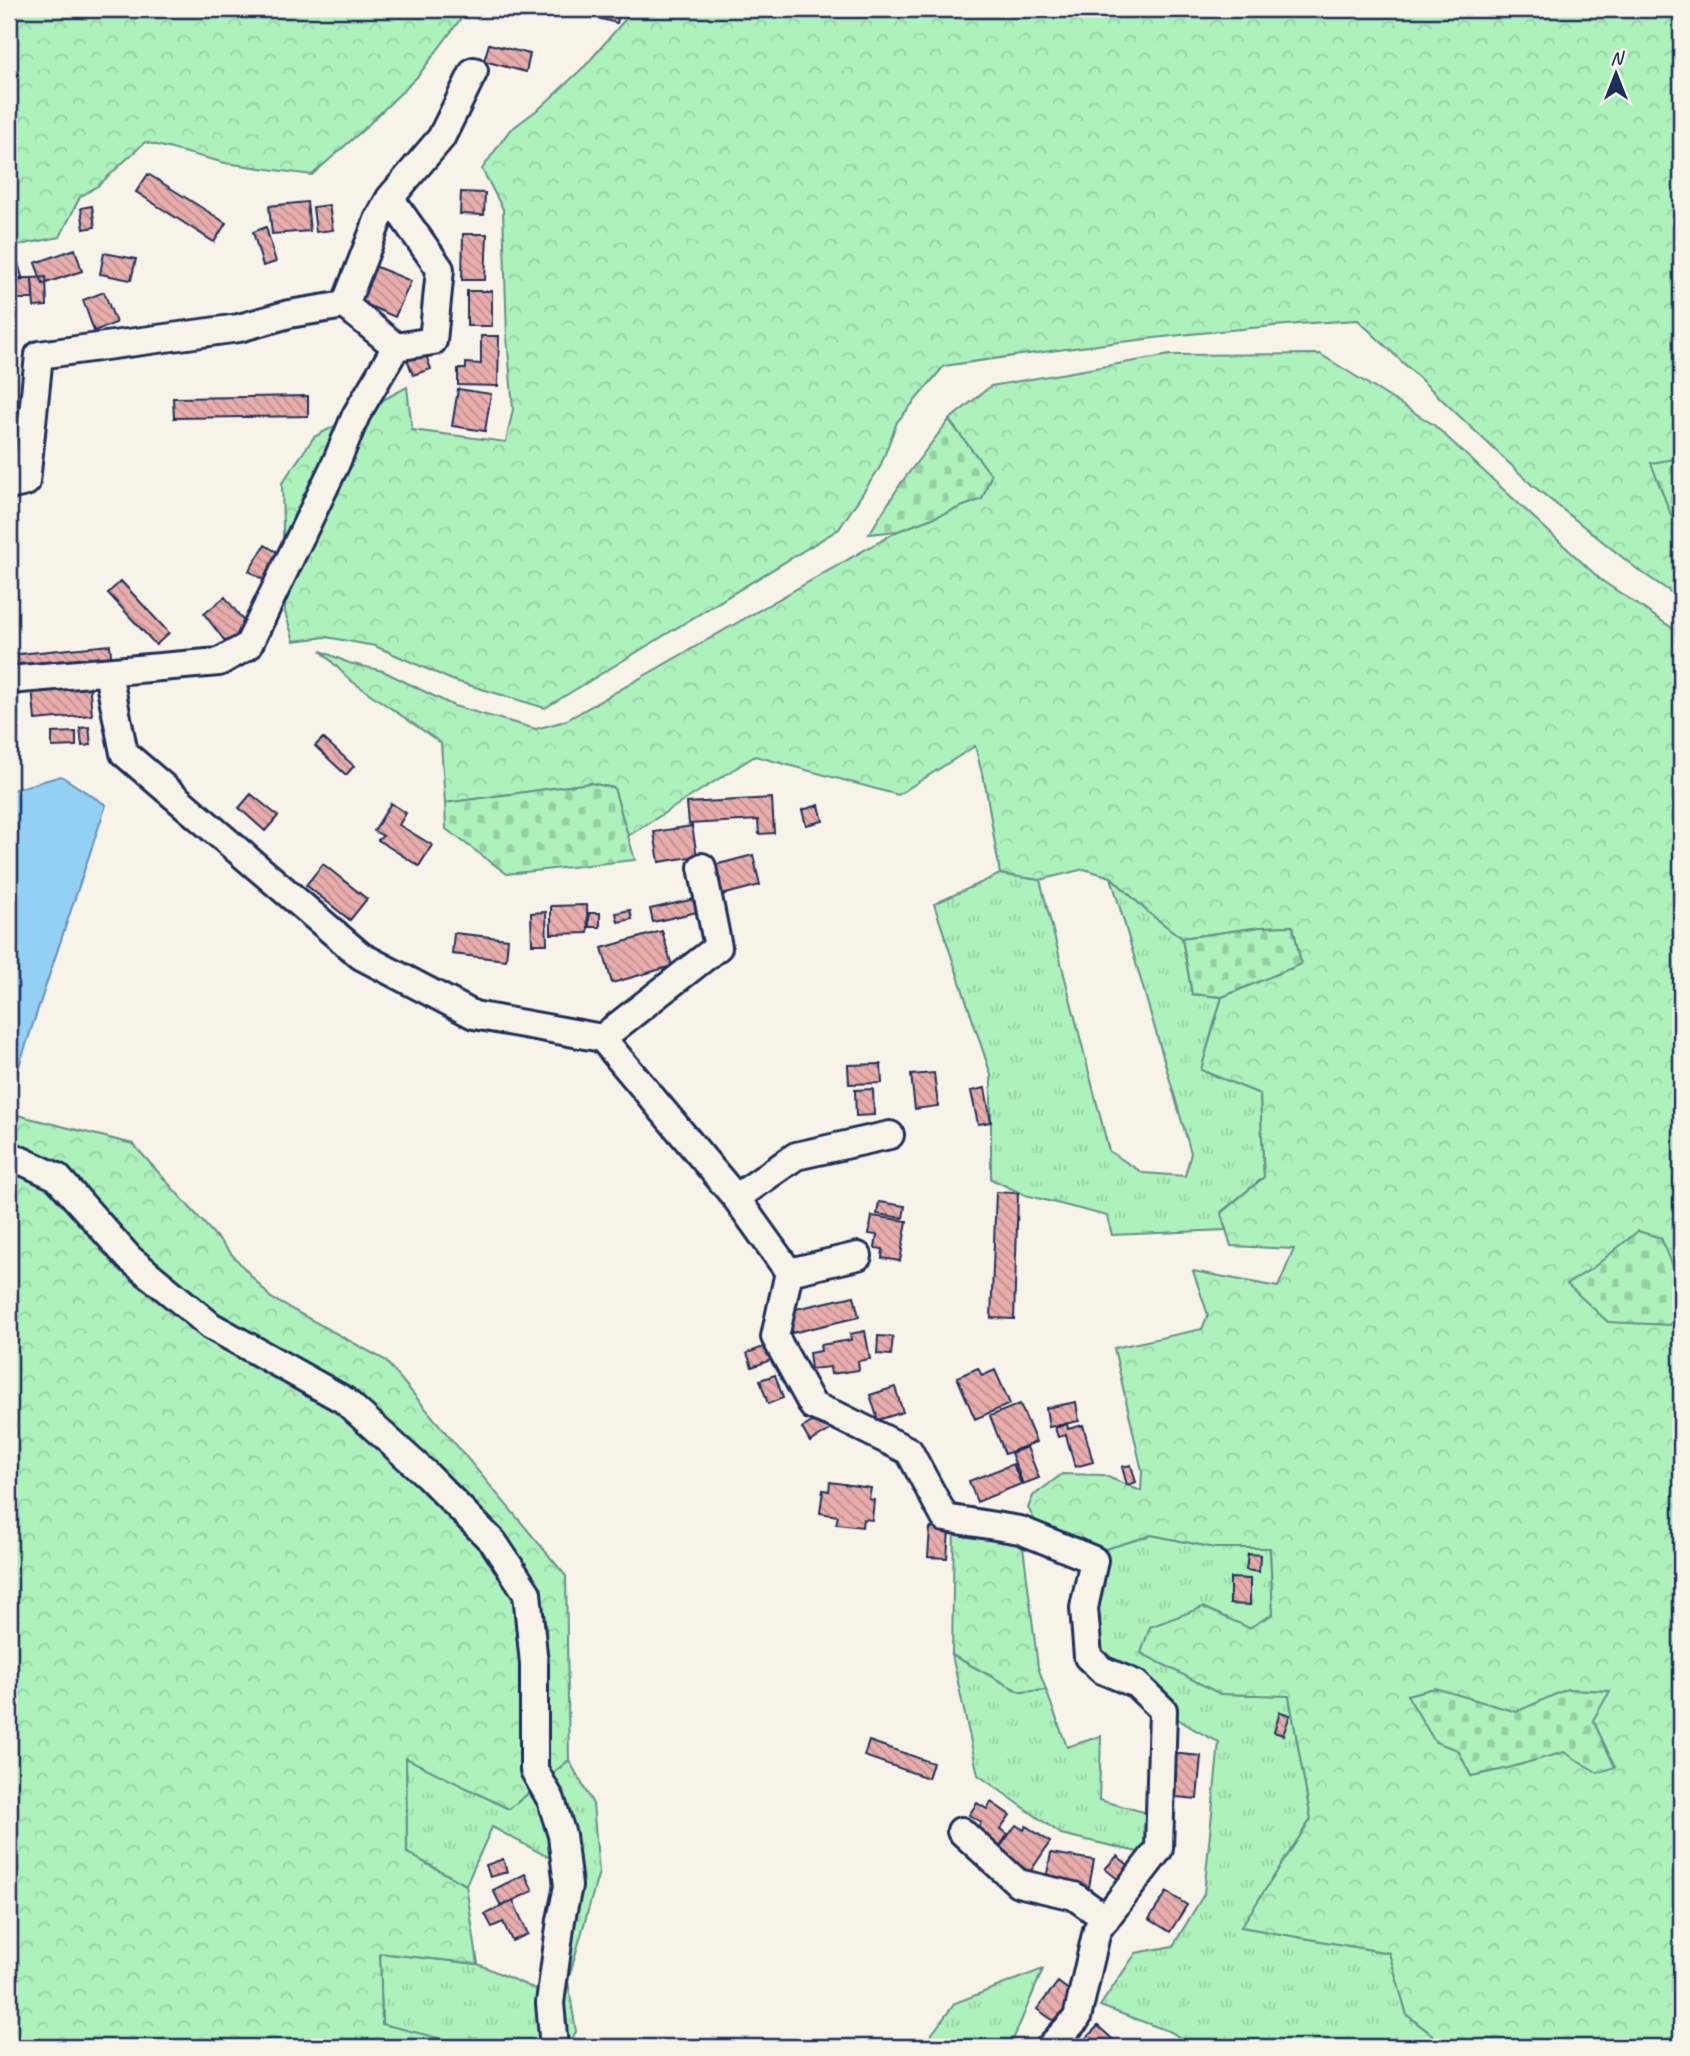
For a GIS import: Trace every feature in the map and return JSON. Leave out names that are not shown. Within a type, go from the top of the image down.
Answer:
[{"type":"street","points":[[345,306],[378,220],[390,198],[441,138],[474,71]]},
{"type":"street","points":[[9,486],[26,482],[39,355],[239,328],[289,314],[345,306],[396,347],[433,341],[440,269],[390,198]]},
{"type":"street","points":[[9,680],[219,662],[248,646],[336,463],[356,415],[396,347]]},
{"type":"street","points":[[108,673],[124,754],[361,957],[474,1015],[603,1038],[736,1198],[789,1272],[775,1337],[813,1406],[909,1451],[945,1518],[1020,1530],[1094,1560],[1084,1608],[1088,1657],[1102,1670],[1136,1684],[1163,1710],[1159,1849],[1097,1930],[1077,2018],[1051,2047]]},
{"type":"street","points":[[603,1038],[718,947],[702,867]]},
{"type":"street","points":[[736,1198],[796,1156],[890,1135]]},
{"type":"street","points":[[9,1155],[57,1177],[129,1258],[211,1326],[344,1400],[427,1475],[494,1543],[527,1593],[534,1664],[534,1770],[551,1800],[562,1835],[568,1886],[550,2003],[554,2047]]},
{"type":"street","points":[[789,1272],[858,1256]]},
{"type":"street","points":[[961,1831],[1018,1883],[1074,1896],[1106,1919]]},
{"type":"green space","points":[[24,9],[468,9],[418,76],[312,175],[225,163],[145,142],[99,185],[80,197],[60,237],[9,247],[9,22]]},
{"type":"green space","points":[[634,9],[1681,9],[1681,599],[1637,569],[1532,485],[1358,320],[1150,338],[944,366],[897,422],[880,467],[839,529],[545,708],[452,680],[375,646],[326,637],[294,641],[285,612],[282,483],[314,437],[407,387],[412,430],[506,442],[513,409],[507,337],[503,209],[482,169],[509,131],[541,107],[586,65]]},
{"type":"green space","points":[[1320,354],[1434,425],[1601,580],[1681,634],[1681,2047],[1448,2047],[1407,2015],[1389,1953],[1241,1927],[1311,1819],[1289,1696],[1220,1694],[1141,1653],[1150,1627],[1203,1607],[1249,1628],[1273,1614],[1270,1548],[1215,1548],[1152,1535],[1102,1550],[1038,1526],[1028,1508],[1033,1496],[1062,1474],[1103,1475],[1141,1491],[1142,1471],[1114,1348],[1202,1329],[1208,1315],[1193,1271],[1278,1287],[1294,1249],[1231,1246],[1221,1213],[1264,1177],[1260,1094],[1201,1070],[1222,997],[1301,964],[1293,926],[1261,927],[1182,938],[1149,913],[1111,877],[1084,869],[1040,880],[1000,874],[986,789],[975,746],[898,795],[755,756],[628,836],[614,788],[590,783],[445,803],[441,743],[350,680],[321,651],[349,663],[383,671],[454,706],[536,729],[565,721],[898,531],[982,499],[991,475],[949,420],[991,386],[1170,355]]},
{"type":"green space","points":[[949,420],[991,475],[982,499],[898,531],[869,534],[901,483]]},
{"type":"green space","points":[[1681,458],[1681,524],[1671,515],[1651,463]]},
{"type":"green space","points":[[590,783],[614,788],[635,860],[507,874],[446,829],[445,803]]},
{"type":"green space","points":[[1000,874],[1040,880],[1109,1151],[1143,1173],[1185,1176],[1191,1153],[1111,877],[1149,913],[1182,938],[1192,994],[1222,997],[1201,1070],[1260,1094],[1264,1177],[1221,1212],[1226,1230],[1112,1235],[1107,1216],[1025,1195],[991,1179],[991,1075],[934,904]]},
{"type":"green space","points":[[1293,926],[1301,964],[1222,997],[1192,994],[1182,938],[1261,927]]},
{"type":"green space","points":[[9,1113],[133,1144],[271,1298],[385,1360],[566,1576],[569,1760],[509,1809],[406,1758],[407,1853],[466,1885],[478,1964],[380,1953],[382,2024],[475,2047],[9,2047]]},
{"type":"green space","points":[[1638,1231],[1661,1238],[1679,1279],[1681,1306],[1670,1325],[1608,1322],[1567,1284],[1594,1267]]},
{"type":"green space","points":[[954,1525],[1022,1538],[1038,1667],[1046,1690],[1020,1692],[952,1655]]},
{"type":"green space","points":[[1152,1535],[1210,1547],[1270,1548],[1273,1614],[1250,1628],[1220,1694],[1289,1695],[1311,1819],[1242,1927],[1390,1953],[1407,2015],[1448,2047],[1194,2047],[1171,2032],[1100,2006],[1136,1953],[1173,1946],[1204,1894],[1219,1742],[1186,1724],[1152,1700],[1092,1647],[1094,1590],[1102,1550]]},
{"type":"green space","points":[[952,1655],[1020,1692],[1046,1690],[1067,1747],[1101,1736],[1099,1800],[1155,1815],[1142,1853],[1061,1834],[978,1775]]},
{"type":"green space","points":[[1435,1688],[1516,1712],[1567,1689],[1610,1691],[1593,1720],[1615,1767],[1598,1773],[1564,1752],[1471,1776],[1458,1750],[1435,1742],[1407,1695]]},
{"type":"green space","points":[[406,1757],[509,1809],[569,1760],[593,1804],[599,1872],[568,1981],[576,2032],[565,2047],[475,2047],[382,2025],[380,1953],[478,1964],[544,1993],[554,1860],[492,1827],[466,1885],[407,1853]]},
{"type":"green space","points":[[1043,1969],[1010,2047],[922,2047],[955,2003]]},
{"type":"water","points":[[61,776],[106,805],[9,1096],[9,791]]},
{"type":"building","points":[[562,9],[621,9],[617,23]]},
{"type":"building","points":[[489,44],[530,54],[526,72],[484,61]]},
{"type":"building","points":[[148,174],[226,223],[214,242],[136,192]]},
{"type":"building","points":[[461,192],[485,193],[484,215],[460,214]]},
{"type":"building","points":[[307,202],[310,231],[272,234],[269,206]]},
{"type":"building","points":[[329,205],[333,230],[316,232],[313,207]]},
{"type":"building","points":[[92,206],[95,227],[84,229],[81,208]]},
{"type":"building","points":[[266,227],[276,262],[263,266],[253,232]]},
{"type":"building","points":[[463,234],[487,234],[485,280],[462,280]]},
{"type":"building","points":[[75,249],[82,271],[43,284],[35,263]]},
{"type":"building","points":[[104,253],[136,259],[131,280],[100,274]]},
{"type":"building","points":[[17,260],[23,280],[9,283],[9,262]]},
{"type":"building","points":[[372,265],[411,281],[395,317],[356,300]]},
{"type":"building","points":[[46,277],[47,306],[34,307],[32,278]]},
{"type":"building","points":[[17,278],[32,278],[33,299],[16,299]]},
{"type":"building","points":[[467,291],[492,291],[492,326],[467,326]]},
{"type":"building","points":[[104,292],[116,323],[94,331],[83,300]]},
{"type":"building","points":[[481,336],[499,336],[498,386],[458,385],[458,369],[466,369],[466,363],[481,364]]},
{"type":"building","points":[[424,350],[431,369],[413,375],[406,356]]},
{"type":"building","points":[[458,389],[491,394],[485,431],[452,426]]},
{"type":"building","points":[[308,396],[308,416],[174,418],[173,398]]},
{"type":"building","points":[[265,545],[285,557],[268,583],[249,571]]},
{"type":"building","points":[[121,581],[169,633],[156,645],[108,593]]},
{"type":"building","points":[[225,597],[253,633],[232,650],[204,614]]},
{"type":"building","points":[[110,645],[112,665],[9,675],[9,655]]},
{"type":"building","points":[[89,681],[92,715],[35,720],[32,686]]},
{"type":"building","points":[[89,727],[91,745],[82,746],[80,728]]},
{"type":"building","points":[[76,732],[76,746],[52,747],[52,733]]},
{"type":"building","points":[[323,738],[354,766],[346,775],[315,746]]},
{"type":"building","points":[[251,794],[278,816],[265,831],[239,808]]},
{"type":"building","points":[[772,798],[774,833],[759,834],[758,820],[689,824],[687,803]]},
{"type":"building","points":[[391,803],[406,813],[399,825],[432,845],[419,866],[378,840],[383,836],[374,831]]},
{"type":"building","points":[[819,805],[823,821],[806,825],[802,810]]},
{"type":"building","points":[[692,826],[697,856],[659,862],[654,832]]},
{"type":"building","points":[[753,855],[760,885],[718,896],[711,866]]},
{"type":"building","points":[[323,864],[367,899],[350,920],[306,885]]},
{"type":"building","points":[[699,898],[702,911],[653,922],[650,909]]},
{"type":"building","points":[[587,905],[588,933],[551,934],[551,906]]},
{"type":"building","points":[[630,910],[632,919],[618,922],[616,913]]},
{"type":"building","points":[[546,912],[547,944],[532,944],[531,913]]},
{"type":"building","points":[[589,913],[600,913],[600,927],[589,927]]},
{"type":"building","points":[[662,931],[672,966],[612,983],[602,948]]},
{"type":"building","points":[[454,933],[508,939],[506,960],[452,954]]},
{"type":"building","points":[[881,1064],[882,1083],[849,1084],[848,1065]]},
{"type":"building","points":[[934,1073],[938,1106],[915,1109],[911,1075]]},
{"type":"building","points":[[985,1088],[991,1122],[978,1124],[971,1091]]},
{"type":"building","points":[[873,1089],[874,1115],[856,1116],[855,1090]]},
{"type":"building","points":[[996,1192],[1018,1193],[1014,1319],[991,1318]]},
{"type":"building","points":[[879,1202],[905,1206],[903,1218],[877,1214]]},
{"type":"building","points":[[872,1216],[907,1221],[900,1261],[882,1258],[883,1249],[875,1248],[877,1235],[869,1234]]},
{"type":"building","points":[[854,1296],[859,1317],[792,1333],[787,1311]]},
{"type":"building","points":[[865,1331],[870,1359],[858,1361],[859,1370],[831,1374],[830,1367],[811,1369],[809,1353],[821,1351],[820,1345],[851,1340],[850,1334]]},
{"type":"building","points":[[878,1336],[893,1337],[891,1355],[877,1354]]},
{"type":"building","points":[[774,1343],[779,1357],[752,1367],[747,1353]]},
{"type":"building","points":[[978,1368],[982,1376],[995,1370],[1010,1404],[975,1419],[957,1377]]},
{"type":"building","points":[[775,1375],[783,1398],[768,1404],[760,1380]]},
{"type":"building","points":[[895,1387],[903,1412],[878,1420],[870,1395]]},
{"type":"building","points":[[1076,1402],[1079,1421],[1049,1427],[1046,1408]]},
{"type":"building","points":[[1020,1404],[1036,1442],[1005,1454],[990,1416]]},
{"type":"building","points":[[824,1415],[832,1429],[810,1442],[802,1428]]},
{"type":"building","points":[[1067,1424],[1068,1429],[1083,1425],[1093,1462],[1075,1467],[1066,1435],[1058,1437],[1055,1428]]},
{"type":"building","points":[[1027,1447],[1039,1478],[1023,1484],[1011,1453]]},
{"type":"building","points":[[1013,1464],[1021,1484],[977,1502],[969,1481]]},
{"type":"building","points":[[1131,1465],[1136,1482],[1127,1485],[1122,1467]]},
{"type":"building","points":[[830,1482],[871,1488],[869,1499],[874,1500],[872,1520],[863,1519],[862,1527],[836,1524],[838,1516],[820,1513],[823,1490],[829,1491]]},
{"type":"building","points":[[930,1528],[949,1530],[947,1558],[928,1557]]},
{"type":"building","points":[[1248,1554],[1260,1555],[1259,1572],[1246,1570]]},
{"type":"building","points":[[1230,1578],[1250,1579],[1250,1605],[1230,1604]]},
{"type":"building","points":[[1280,1712],[1290,1715],[1283,1735],[1274,1732]]},
{"type":"building","points":[[869,1741],[933,1763],[928,1778],[864,1756]]},
{"type":"building","points":[[1170,1753],[1201,1756],[1197,1799],[1166,1796]]},
{"type":"building","points":[[991,1802],[1010,1815],[1000,1829],[1008,1834],[995,1853],[975,1832],[981,1822],[969,1815],[977,1803],[987,1809]]},
{"type":"building","points":[[1016,1825],[1024,1830],[1026,1826],[1050,1842],[1030,1872],[998,1850]]},
{"type":"building","points":[[1051,1853],[1094,1860],[1089,1887],[1046,1879]]},
{"type":"building","points":[[1117,1856],[1136,1871],[1124,1884],[1105,1869]]},
{"type":"building","points":[[503,1859],[507,1872],[490,1877],[486,1865]]},
{"type":"building","points":[[525,1874],[533,1891],[501,1906],[493,1890]]},
{"type":"building","points":[[1167,1892],[1187,1905],[1170,1932],[1149,1919]]},
{"type":"building","points":[[513,1901],[528,1934],[512,1941],[503,1922],[492,1927],[485,1914]]},
{"type":"building","points":[[1058,1982],[1078,1997],[1058,2024],[1037,2009]]},
{"type":"building","points":[[1098,2026],[1119,2045],[1077,2047]]}]
